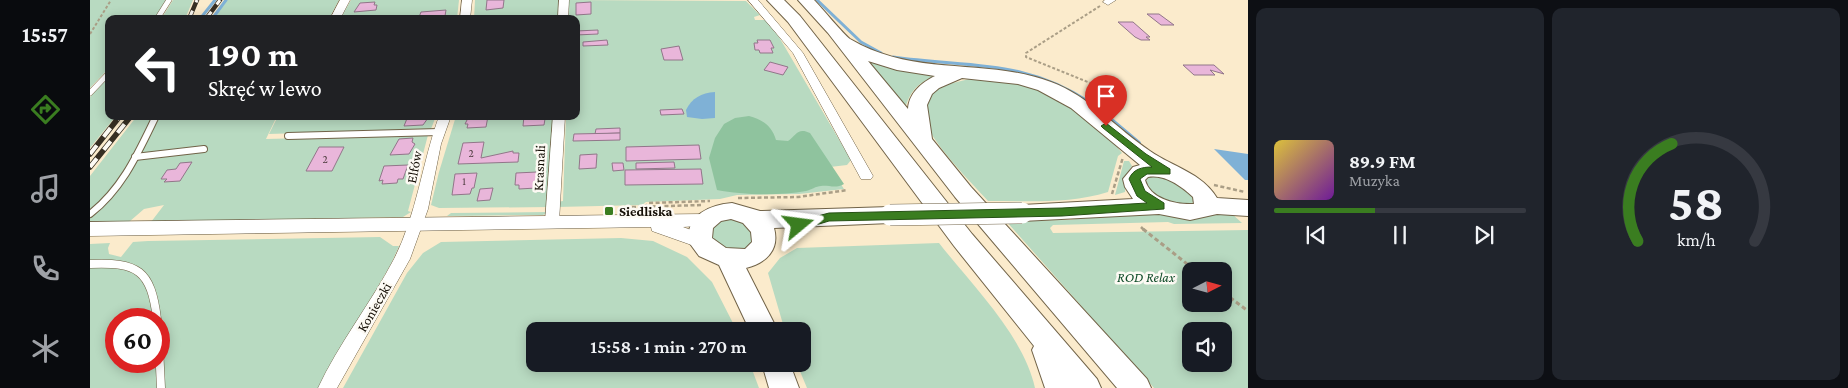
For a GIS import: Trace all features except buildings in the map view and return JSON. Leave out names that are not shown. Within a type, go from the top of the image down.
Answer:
[{"type":"main road","points":[[775,0],[799,26],[963,240],[1086,388]]},
{"type":"main road","points":[[806,0],[834,30],[922,141],[1006,241],[1136,388]]},
{"type":"main road","points":[[834,30],[858,49],[884,61],[912,69],[961,74],[998,74],[1046,86],[1073,100],[1142,156],[1166,171],[1186,178],[1202,198],[1216,206],[1248,208]]},
{"type":"main road","points":[[922,141],[915,109],[918,99],[932,84],[961,74]]},
{"type":"main road","points":[[1106,126],[1131,157],[1146,198],[1160,206]]},
{"type":"main road","points":[[1088,210],[1131,194],[1138,180],[1151,170],[1166,171]]},
{"type":"main road","points":[[1202,198],[1248,201]]},
{"type":"main road","points":[[762,322],[750,243],[742,213],[722,212],[705,220],[712,254],[750,243],[829,217],[1022,213],[1160,206],[1191,212],[1202,198]]},
{"type":"main road","points":[[1036,328],[1055,369],[1060,388]]},
{"type":"main road","points":[[779,372],[784,388]]},
{"type":"street","points":[[337,15],[345,0]]},
{"type":"street","points":[[465,15],[467,0]]},
{"type":"street","points":[[563,15],[564,0]]},
{"type":"street","points":[[753,0],[798,53],[866,176]]},
{"type":"street","name":"Elfów","points":[[415,224],[421,209],[432,157],[444,120]]},
{"type":"street","name":"Krasnali","points":[[552,222],[558,120]]},
{"type":"street","points":[[90,229],[552,222],[639,214],[668,228],[705,220]]},
{"type":"street","name":"Konieczki","points":[[327,388],[402,259],[415,224]]},
{"type":"lane","points":[[160,15],[169,0]]},
{"type":"lane","points":[[90,92],[105,77]]},
{"type":"lane","points":[[90,214],[105,204],[120,188],[154,120]]},
{"type":"lane","points":[[288,136],[439,132]]},
{"type":"lane","points":[[135,157],[204,149]]},
{"type":"lane","points":[[90,264],[136,267],[148,277],[155,298],[156,308]]},
{"type":"lane","points":[[160,373],[161,388]]},
{"type":"path","points":[[90,34],[111,0]]},
{"type":"path","points":[[1109,1],[1026,53],[1026,57],[1115,93]]},
{"type":"path","points":[[1226,189],[1248,193]]},
{"type":"path","points":[[736,198],[798,197],[848,190]]},
{"type":"path","points":[[639,214],[649,203],[705,220]]},
{"type":"path","points":[[1141,227],[1185,262]]},
{"type":"path","points":[[1232,299],[1248,311]]},
{"type":"green space","points":[[90,0],[166,0],[157,15],[105,15],[105,72],[90,88]]},
{"type":"green space","points":[[173,0],[193,0],[187,15],[164,15]]},
{"type":"green space","points":[[225,0],[339,0],[331,15],[214,15]]},
{"type":"green space","points":[[351,0],[459,0],[457,15],[342,15]]},
{"type":"green space","points":[[475,0],[559,0],[558,15],[474,15]]},
{"type":"green space","points":[[567,0],[746,1],[760,15],[754,17],[755,20],[766,20],[779,37],[851,160],[847,165],[830,167],[844,189],[799,194],[737,195],[720,199],[646,202],[642,205],[557,207],[557,202],[563,201],[566,120],[580,120],[580,15],[567,15]]},
{"type":"green space","points":[[863,57],[934,76],[915,89],[909,97],[905,109]]},
{"type":"green space","points":[[969,79],[1012,82],[1040,89],[1067,103],[1091,121],[1122,153],[1118,156],[1108,192],[1064,200],[988,201],[942,149],[934,138],[925,118],[926,98],[941,86]]},
{"type":"green space","points":[[105,81],[105,120],[113,120],[90,148],[90,97]]},
{"type":"green space","points":[[749,116],[759,119],[766,124],[776,140],[788,141],[800,131],[810,133],[844,184],[835,187],[819,186],[806,191],[784,194],[749,194],[717,190],[709,158],[715,138],[724,124],[735,118]]},
{"type":"green space","points":[[134,120],[275,120],[266,139],[428,135],[408,211],[411,212],[403,217],[151,222],[164,205],[144,209],[129,222],[90,222],[90,176]]},
{"type":"green space","points":[[276,120],[434,120],[431,129],[269,134]]},
{"type":"green space","points":[[455,120],[554,120],[550,207],[439,208],[431,205]]},
{"type":"green space","points":[[1124,161],[1129,161],[1132,166],[1126,175],[1125,192],[1115,195]]},
{"type":"green space","points":[[1151,176],[1163,176],[1191,189],[1195,202],[1180,206],[1151,194],[1144,181]]},
{"type":"green space","name":"ROD Relax","points":[[1143,209],[1188,218],[1206,215],[1213,211],[1231,213],[1242,223],[1174,224],[1168,222],[1053,225],[1050,228],[1053,233],[1248,230],[1248,388],[1154,388],[1006,221],[1069,220]]},
{"type":"green space","points":[[548,212],[543,215],[447,216],[451,213]]},
{"type":"green space","points":[[734,218],[743,220],[756,239],[745,249],[735,252],[711,241],[711,227],[716,222]]},
{"type":"green space","points":[[380,237],[393,246],[399,246],[391,264],[319,388],[90,388],[90,244],[110,243],[108,248],[109,254],[121,257],[133,242]]},
{"type":"green space","points":[[621,238],[653,241],[687,257],[712,282],[732,322],[526,322],[526,372],[753,372],[759,388],[343,388],[407,273],[423,253],[441,242]]},
{"type":"green space","points":[[939,243],[981,293],[1008,330],[1020,349],[1035,388],[807,388],[800,372],[811,372],[811,322],[782,322],[768,273],[780,258],[797,248]]},
{"type":"water","points":[[715,92],[715,118],[687,117],[686,110],[694,99],[701,95]]},
{"type":"water","points":[[1214,149],[1248,154],[1248,180],[1245,180]]},
{"type":"waterway","points":[[203,15],[215,0]]},
{"type":"waterway","points":[[215,15],[226,0]]},
{"type":"waterway","points":[[817,0],[861,42],[881,53]]},
{"type":"waterway","points":[[893,57],[995,67],[1019,72],[1042,78],[1091,103]]},
{"type":"waterway","points":[[1089,101],[1139,143]]},
{"type":"railway","points":[[191,15],[197,0]]},
{"type":"railway","points":[[209,15],[220,0]]},
{"type":"railway","points":[[90,154],[117,120]]},
{"type":"railway","points":[[90,167],[128,120]]},
{"type":"place","name":"Siedliska","points":[[609,211]]},
{"type":"route","points":[[799,225],[829,217],[859,215],[1062,212],[1150,205],[1160,206],[1141,193],[1134,183],[1134,179],[1136,175],[1145,170],[1166,171],[1155,166],[1106,126]]}]
